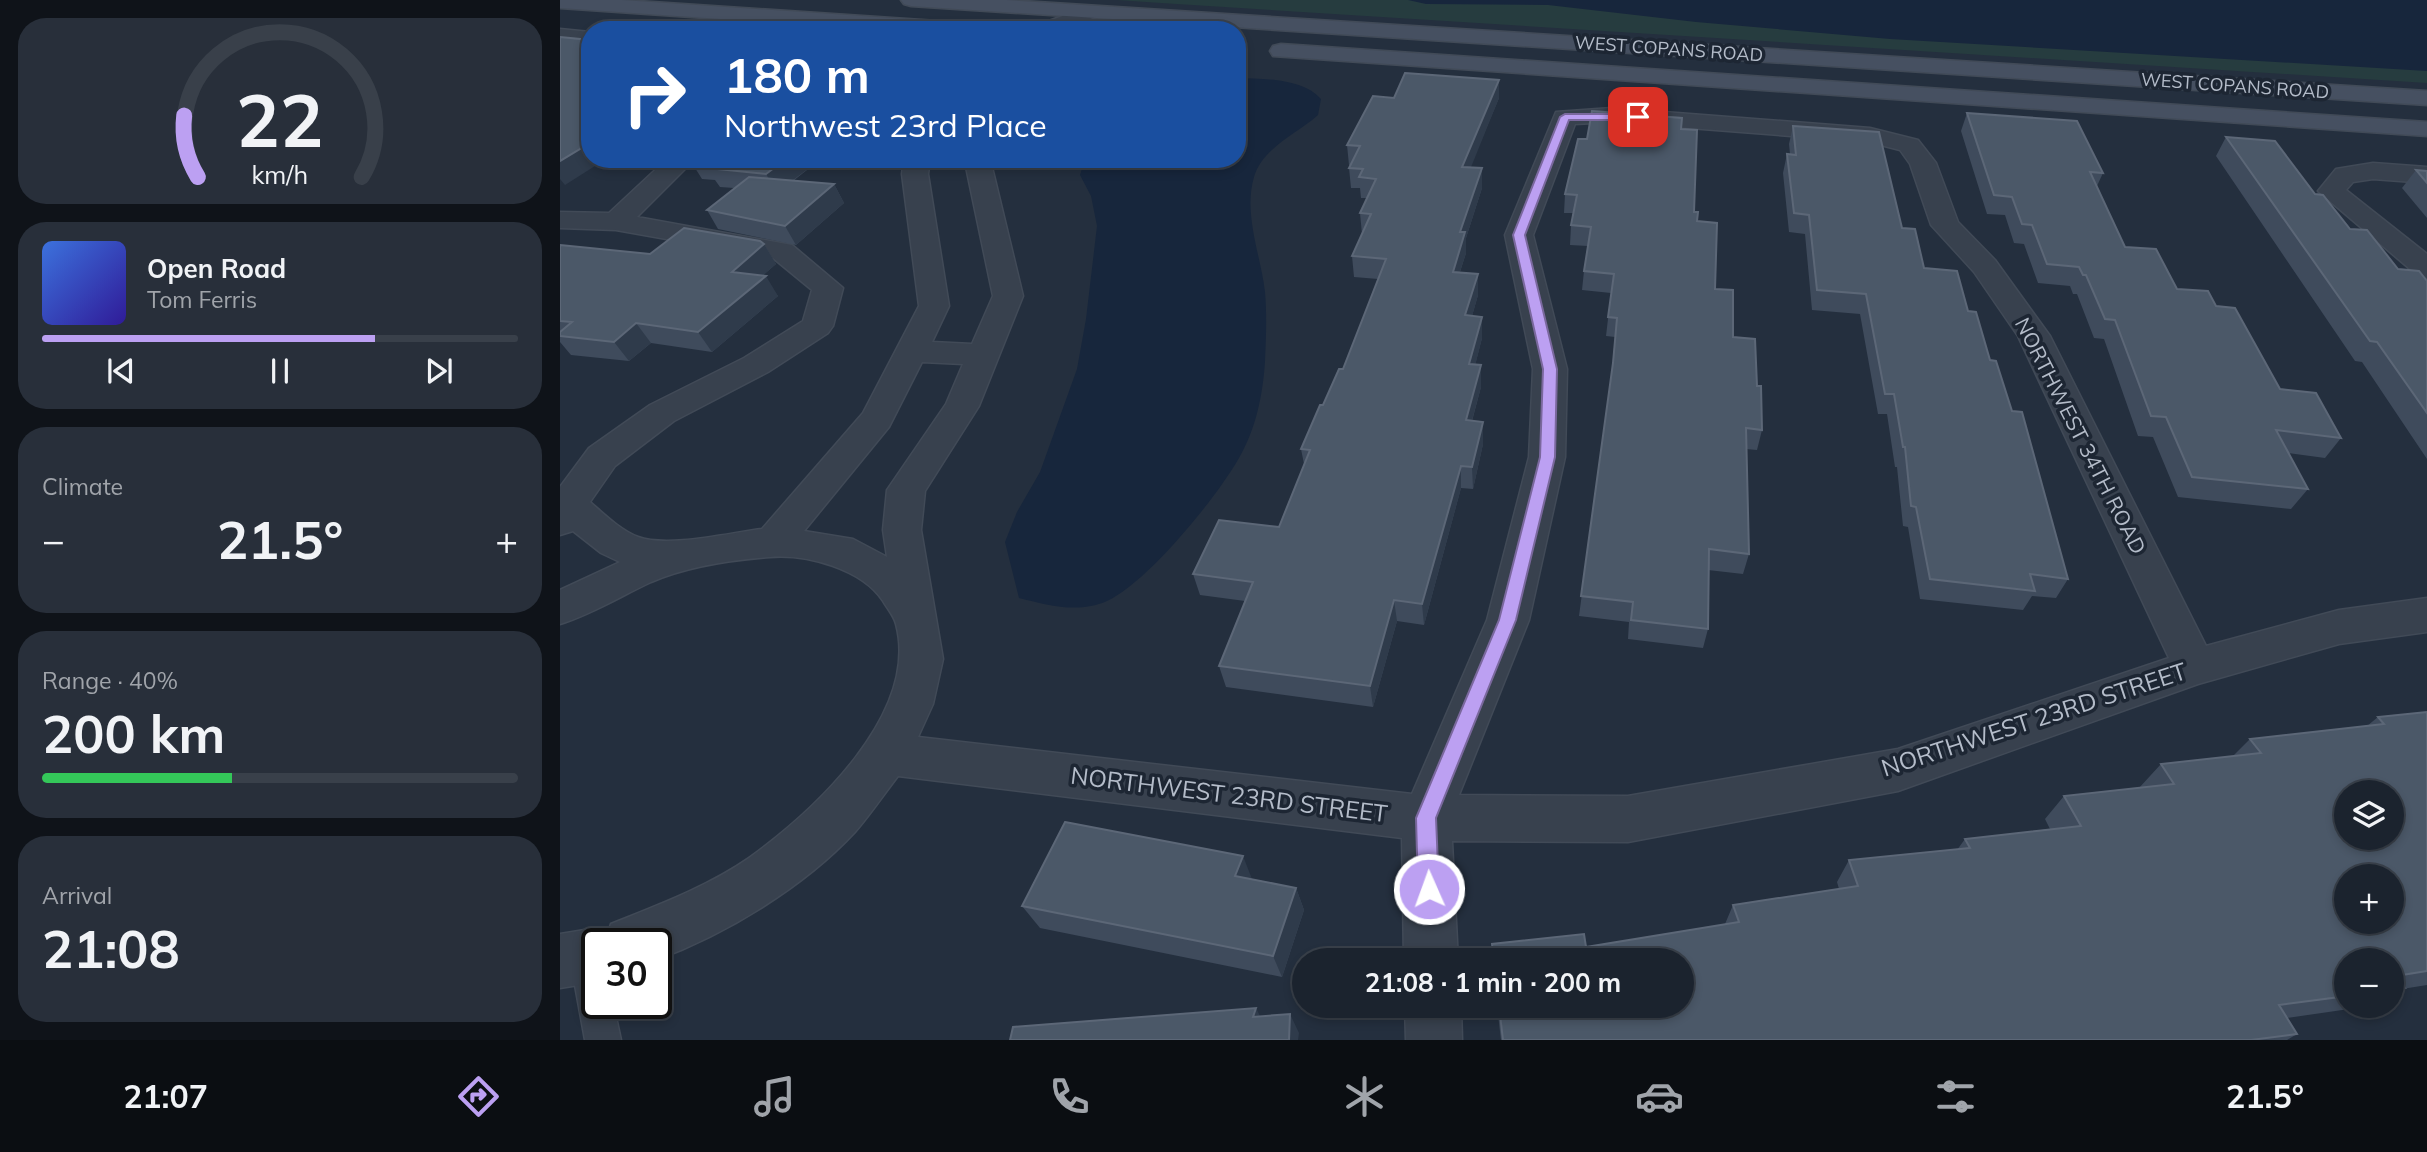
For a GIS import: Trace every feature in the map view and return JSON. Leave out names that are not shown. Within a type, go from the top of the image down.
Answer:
[{"type":"main road","name":"WEST COPANS ROAD","points":[[911,0],[1085,21]]},
{"type":"main road","points":[[560,2],[840,21]]},
{"type":"main road","name":"WEST COPANS ROAD","points":[[1246,30],[2427,98]]},
{"type":"main road","name":"WEST COPANS ROAD","points":[[1265,50],[2427,129]]},
{"type":"street","points":[[560,35],[581,38]]},
{"type":"street","name":"NORTHWEST 34TH ROAD","points":[[1426,818],[1508,620],[1547,457],[1550,369],[1519,235],[1565,117],[1612,115],[1870,135],[1909,145],[1923,163],[1945,226],[1985,266],[2034,336],[2195,667]]},
{"type":"street","points":[[616,222],[673,168]]},
{"type":"street","points":[[773,542],[877,419],[934,306],[916,168]]},
{"type":"street","points":[[671,928],[766,876],[836,816],[887,754],[911,704],[921,659],[902,530],[906,490],[962,406],[1008,296],[979,168]]},
{"type":"street","points":[[2427,175],[2373,171],[2345,176],[2331,191],[2427,269]]},
{"type":"street","points":[[560,220],[616,222],[782,251],[828,288],[817,326],[756,365],[662,413],[602,457],[564,512],[616,546],[655,556],[773,542],[839,550],[888,576],[917,620]]},
{"type":"street","points":[[911,352],[984,354]]},
{"type":"street","points":[[560,608],[639,570],[703,551]]},
{"type":"street","name":"NORTHWEST 23RD STREET","points":[[887,754],[1426,818],[1628,819],[1898,769],[2195,667],[2339,626],[2427,615]]},
{"type":"street","points":[[1426,818],[1431,948]]},
{"type":"street","points":[[1433,1018],[1434,1040]]},
{"type":"lane","points":[[601,1019],[603,1040]]},
{"type":"green space","points":[[1117,0],[2427,0],[2427,83],[1161,3]]},
{"type":"water","points":[[1408,0],[2427,0],[2427,71],[1890,39],[1696,22],[1548,5],[1426,4]]},
{"type":"water","points":[[1246,79],[1294,83],[1321,99],[1318,115],[1273,149],[1258,167],[1254,177],[1251,206],[1265,292],[1265,361],[1258,411],[1239,458],[1198,516],[1141,577],[1107,601],[1074,608],[1019,598],[1005,542],[1017,512],[1040,472],[1077,369],[1097,226],[1091,196],[1080,175],[1082,168],[1246,168]]},
{"type":"building","points":[[560,37],[581,39],[581,148],[560,161]]},
{"type":"building","points":[[1405,73],[1499,80],[1462,167],[1482,168],[1460,232],[1465,232],[1453,272],[1478,274],[1465,315],[1482,317],[1469,364],[1481,365],[1466,420],[1483,422],[1472,467],[1461,466],[1422,604],[1394,600],[1370,686],[1219,666],[1253,582],[1193,574],[1219,520],[1279,527],[1310,450],[1301,449],[1320,405],[1323,405],[1339,369],[1343,369],[1386,259],[1352,256],[1371,214],[1360,213],[1376,179],[1359,177],[1363,169],[1349,168],[1360,146],[1347,145],[1373,96],[1394,98]]},
{"type":"building","points":[[1592,111],[1682,118],[1681,129],[1697,130],[1694,212],[1698,212],[1697,221],[1717,223],[1715,289],[1733,290],[1733,337],[1755,339],[1757,386],[1761,386],[1762,430],[1746,428],[1749,554],[1709,549],[1708,629],[1631,620],[1633,602],[1581,596],[1617,318],[1608,317],[1614,274],[1584,271],[1591,227],[1571,225],[1577,195],[1565,194],[1578,139],[1587,139]]},
{"type":"building","points":[[1967,113],[2077,121],[2103,173],[2090,172],[2125,247],[2156,249],[2177,289],[2208,291],[2216,306],[2235,308],[2280,389],[2316,393],[2341,438],[2276,430],[2308,489],[2192,477],[2166,417],[2151,416],[2115,320],[2105,319],[2086,275],[2083,275],[2079,267],[2047,264],[2032,225],[2022,224],[2012,197],[1994,195]]},
{"type":"building","points":[[1793,126],[1879,132],[1902,228],[1915,229],[1924,268],[1957,271],[1968,311],[1976,312],[1990,360],[1996,361],[2012,411],[2022,412],[2068,579],[2030,574],[2035,591],[1930,579],[1916,507],[1911,506],[1905,447],[1894,394],[1885,394],[1866,294],[1817,290],[1809,215],[1794,213],[1787,154],[1796,155]]},
{"type":"building","points":[[2226,137],[2275,141],[2315,194],[2323,195],[2350,229],[2367,230],[2398,269],[2419,271],[2427,281],[2427,413],[2377,342],[2370,341]]},
{"type":"building","points":[[708,168],[774,168],[766,174]]},
{"type":"building","points":[[2416,170],[2427,171],[2427,183]]},
{"type":"building","points":[[749,177],[834,184],[785,226],[707,210]]},
{"type":"building","points":[[684,228],[760,241],[764,244],[732,272],[766,276],[698,332],[636,323],[614,342],[560,336],[560,332],[572,322],[560,321],[560,245],[650,254]]},
{"type":"building","points":[[2427,712],[2427,971],[2404,975],[2404,948],[2334,948],[2334,998],[2279,1005],[2297,1034],[2251,1040],[1503,1040],[1500,1018],[1694,1018],[1694,948],[1492,948],[1492,944],[1584,934],[1586,947],[1739,922],[1733,905],[1858,886],[1849,860],[1970,848],[1965,839],[2081,826],[2064,796],[2174,784],[2161,764],[2261,753],[2250,739],[2384,724],[2378,717]]},
{"type":"building","points":[[1065,822],[1243,856],[1235,876],[1296,888],[1273,956],[1022,906]]},
{"type":"building","points":[[1256,1008],[1253,1017],[1290,1014],[1289,1040],[1010,1040],[1013,1027]]},
{"type":"route","points":[[1429,889],[1426,818],[1508,620],[1547,457],[1550,369],[1519,235],[1565,117],[1638,117]]}]
